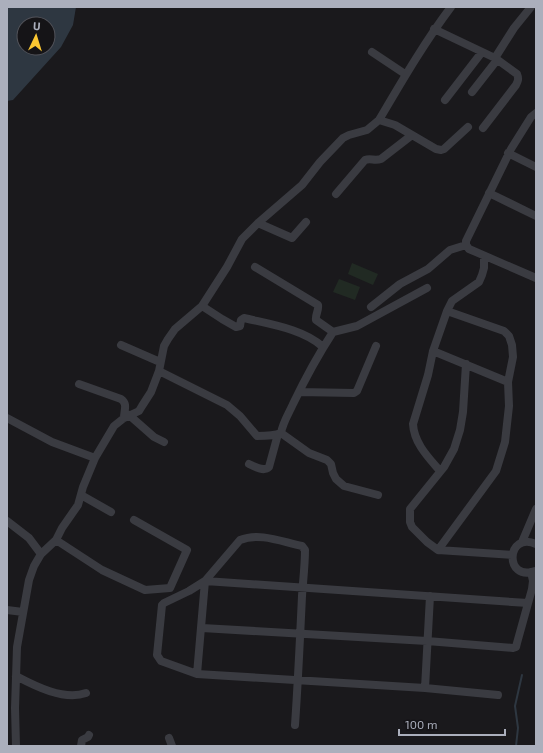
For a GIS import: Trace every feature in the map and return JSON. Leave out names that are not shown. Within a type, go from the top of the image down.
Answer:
[{"type":"street","points":[[16,746],[17,647],[29,580],[34,566],[41,554],[56,540],[62,528],[78,505],[96,458],[114,426],[126,416],[138,411],[142,406],[151,392],[159,372],[164,346],[174,329],[202,306],[227,267],[238,244],[246,234],[302,185],[320,162],[343,138],[367,130],[379,120],[405,74],[434,29],[451,7]]},
{"type":"street","points":[[472,92],[496,59],[514,28],[531,7]]},
{"type":"street","points":[[434,29],[496,59],[517,74],[518,80],[483,128]]},
{"type":"street","points":[[372,52],[405,74]]},
{"type":"street","points":[[445,100],[482,52]]},
{"type":"street","points":[[536,113],[531,118],[508,153],[466,241],[466,245],[469,249],[536,278]]},
{"type":"street","points":[[379,120],[395,125],[441,150],[468,127]]},
{"type":"street","points":[[336,194],[365,160],[368,159],[377,161],[381,159],[412,135]]},
{"type":"street","points":[[508,153],[536,168]]},
{"type":"street","points":[[489,193],[536,216]]},
{"type":"street","points":[[258,223],[292,238],[306,222]]},
{"type":"street","points":[[371,307],[400,284],[428,269],[450,250],[466,245]]},
{"type":"street","points":[[440,472],[422,450],[413,430],[415,415],[428,375],[433,351],[447,311],[452,302],[479,282],[484,268],[484,256]]},
{"type":"street","points":[[255,267],[318,305],[316,320],[333,332]]},
{"type":"street","points":[[249,464],[264,470],[270,467],[283,424],[299,392],[333,332],[357,326],[427,288]]},
{"type":"street","points":[[202,306],[236,327],[240,326],[241,320],[244,318],[274,324],[317,342],[323,348]]},
{"type":"street","points":[[438,550],[496,471],[505,442],[509,406],[508,382],[513,357],[512,345],[509,336],[504,331],[447,311]]},
{"type":"street","points":[[121,345],[160,362]]},
{"type":"street","points":[[299,392],[357,391],[376,346]]},
{"type":"street","points":[[433,351],[508,382]]},
{"type":"street","points":[[466,364],[463,412],[460,430],[449,459],[410,509],[410,522],[412,527],[427,542],[438,550],[512,555]]},
{"type":"street","points":[[159,372],[227,405],[240,416],[257,436],[280,433],[309,453],[327,460],[331,464],[336,479],[344,486],[378,495]]},
{"type":"street","points":[[79,384],[122,399],[126,405],[126,416]]},
{"type":"street","points":[[126,416],[154,437],[164,442]]},
{"type":"street","points":[[8,420],[52,442],[96,458]]},
{"type":"street","points":[[81,495],[111,512]]},
{"type":"street","points":[[202,628],[427,641],[512,648],[516,647],[528,603],[534,572],[527,573],[519,570],[514,563],[512,555],[518,545],[522,542],[536,509]]},
{"type":"street","points":[[56,540],[102,570],[145,590],[170,588],[187,550],[134,520]]},
{"type":"street","points":[[7,521],[29,538],[41,554]]},
{"type":"street","points":[[295,725],[298,680],[300,634],[305,557],[304,548],[302,546],[258,536],[249,537],[240,540],[205,581],[162,605],[157,654],[161,661],[197,674],[298,680],[425,688],[498,695]]},
{"type":"street","points":[[522,542],[532,542],[536,544]]},
{"type":"street","points":[[205,581],[528,603]]},
{"type":"street","points":[[197,674],[205,581]]},
{"type":"street","points":[[425,688],[430,596]]},
{"type":"street","points":[[7,610],[23,612]]},
{"type":"street","points":[[16,676],[44,690],[55,693],[80,695],[86,693]]},
{"type":"street","points":[[81,746],[82,740],[88,737],[89,734]]},
{"type":"shaded area","points":[[7,7],[76,7],[73,25],[61,47],[56,53],[56,16],[16,16],[16,56],[53,56],[13,100],[7,101]]},
{"type":"shaded area","points":[[352,263],[378,274],[373,285],[348,274]]},
{"type":"shaded area","points":[[339,279],[360,287],[355,300],[333,292]]},
{"type":"waterway","points":[[516,746],[518,728],[515,706],[522,675]]}]
